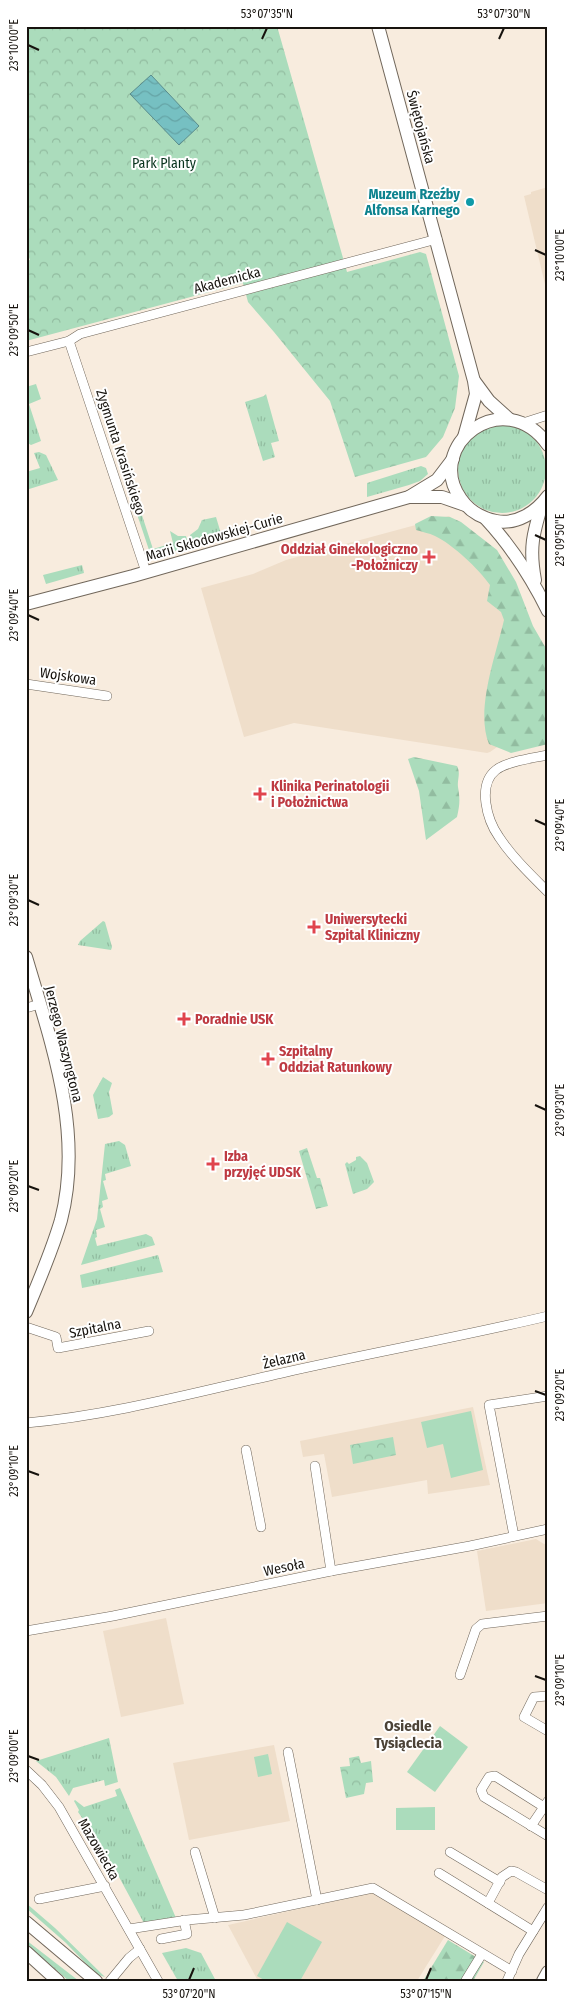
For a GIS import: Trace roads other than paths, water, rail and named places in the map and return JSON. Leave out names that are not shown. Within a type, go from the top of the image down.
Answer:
[{"type":"street","name":"Świętojańska","points":[[378,26],[474,381],[476,394],[464,437],[457,447],[453,459]]},
{"type":"street","name":"Akademicka","points":[[26,352],[69,341],[80,334],[126,321],[437,239]]},
{"type":"street","name":"Zygmunta Krasińskiego","points":[[69,341],[146,572]]},
{"type":"street","name":"Świętojańska","points":[[474,381],[490,401],[509,419]]},
{"type":"street","points":[[523,423],[548,415]]},
{"type":"street","points":[[464,437],[473,428],[484,422],[496,419],[509,419],[523,423],[533,429],[548,445]]},
{"type":"street","name":"Marii Skłodowskiej-Curie","points":[[26,604],[409,497],[437,480],[453,459]]},
{"type":"street","points":[[453,459],[451,471],[458,495],[474,513],[486,519],[501,522],[516,520],[530,514],[545,500]]},
{"type":"street","name":"Marii Skłodowskiej-Curie","points":[[409,497],[442,497],[465,505]]},
{"type":"street","points":[[537,588],[532,538],[545,500]]},
{"type":"street","points":[[486,519],[505,540],[537,588],[548,611]]},
{"type":"street","name":"Wojskowa","points":[[26,684],[107,696]]},
{"type":"street","points":[[548,755],[506,764],[495,770],[485,789],[494,830],[522,866],[548,892]]},
{"type":"street","name":"Jerzego Waszyngtona","points":[[26,956],[61,1083],[68,1131],[66,1196],[54,1241],[26,1312]]},
{"type":"street","points":[[26,1008],[40,1004]]},
{"type":"street","name":"Żelazna","points":[[26,1423],[72,1419],[134,1407],[365,1354],[548,1316]]},
{"type":"street","name":"Szpitalna","points":[[26,1327],[56,1337],[58,1348],[149,1331]]},
{"type":"street","points":[[514,1536],[489,1405],[547,1398]]},
{"type":"street","points":[[246,1450],[261,1527]]},
{"type":"street","points":[[315,1466],[331,1571]]},
{"type":"street","name":"Wesoła","points":[[26,1631],[122,1614],[548,1529]]},
{"type":"street","points":[[460,1675],[476,1629],[482,1624],[548,1616]]},
{"type":"street","points":[[548,1696],[534,1697],[524,1717],[548,1731]]},
{"type":"street","points":[[288,1752],[317,1900]]},
{"type":"street","name":"Mazowiecka","points":[[26,1770],[42,1785],[58,1807],[158,1981]]},
{"type":"street","points":[[531,1826],[546,1804],[495,1776],[488,1777],[481,1790],[482,1795],[531,1826],[548,1836]]},
{"type":"street","points":[[195,1852],[215,1918]]},
{"type":"street","points":[[450,1852],[500,1882]]},
{"type":"street","points":[[488,1903],[506,1873],[516,1872],[548,1890]]},
{"type":"street","points":[[439,1873],[533,1931]]},
{"type":"street","points":[[39,1899],[105,1886]]},
{"type":"street","points":[[129,1929],[184,1920],[244,1915],[373,1888],[512,1971]]},
{"type":"street","points":[[507,1981],[519,1954],[548,1907]]},
{"type":"street","points":[[161,1939],[187,1934],[184,1920]]},
{"type":"street","points":[[26,1922],[96,1981]]},
{"type":"street","points":[[110,1981],[129,1958],[140,1949]]},
{"type":"street","points":[[26,1952],[58,1981]]},
{"type":"street","points":[[466,1980],[482,1954]]},
{"type":"street","points":[[543,1981],[548,1972]]},
{"type":"water","points":[[151,75],[199,126],[179,145],[130,94]]},
{"type":"place","name":"Muzeum Rzeźby Alfonsa Karnego","points":[[470,202]]},
{"type":"place","name":"Oddział Ginekologiczno -Położniczy","points":[[429,557]]},
{"type":"place","name":"Klinika Perinatologii i Położnictwa","points":[[260,794]]},
{"type":"place","name":"Uniwersytecki Szpital Kliniczny","points":[[314,927]]},
{"type":"place","name":"Poradnie USK","points":[[184,1019]]},
{"type":"place","name":"Szpitalny Oddział Ratunkowy","points":[[268,1059]]},
{"type":"place","name":"Izba przyjęć UDSK","points":[[213,1164]]},
{"type":"district","name":"Osiedle Tysiąclecia","points":[[408,1734]]},
{"type":"park label","name":"Park Planty","points":[[164,163]]}]
